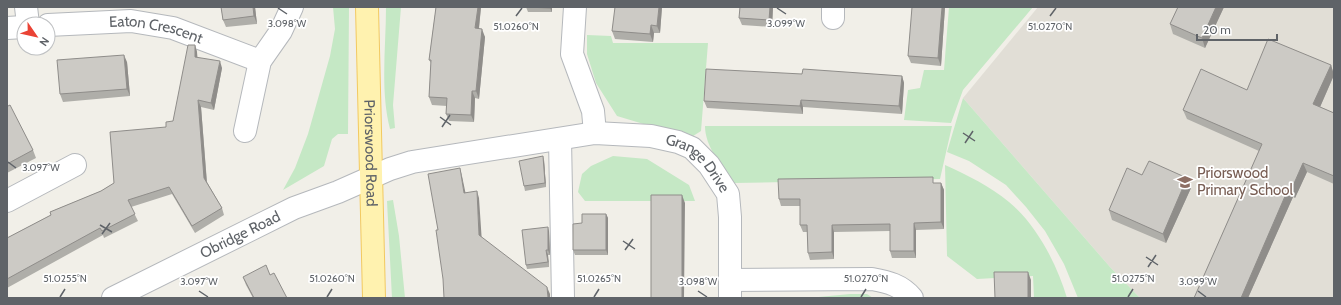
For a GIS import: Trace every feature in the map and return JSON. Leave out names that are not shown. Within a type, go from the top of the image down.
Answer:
[{"type":"main road","name":"Priorswood Road","points":[[367,7],[374,298]]},
{"type":"street","points":[[245,131],[260,61],[281,31],[292,7]]},
{"type":"street","points":[[575,7],[572,54],[592,110],[595,133]]},
{"type":"street","name":"Eaton Crescent","points":[[56,25],[131,21],[173,28],[260,61]]},
{"type":"street","name":"Grange Drive","points":[[371,179],[412,162],[595,133],[651,136],[678,142],[692,148],[709,165],[728,194],[730,217],[730,289]]},
{"type":"street","points":[[560,139],[563,298]]},
{"type":"street","points":[[7,201],[75,164]]},
{"type":"street","name":"Obridge Road","points":[[113,298],[294,208],[371,179]]},
{"type":"street","points":[[730,289],[872,279],[893,284],[907,292],[912,298]]},
{"type":"shaded area","name":"Priorswood Primary School","points":[[1038,7],[1332,7],[1334,9],[1334,298],[1140,298],[1110,267],[963,98]]},
{"type":"green space","points":[[333,7],[349,7],[348,134],[338,134],[332,139],[324,166],[283,190],[295,168],[308,134],[330,56],[335,29]]},
{"type":"green space","points":[[386,7],[401,7],[393,105],[395,128],[390,129],[384,84]]},
{"type":"green space","points":[[949,7],[1033,7],[963,90],[951,123],[904,120],[908,90],[920,88],[924,70],[944,70]]},
{"type":"green space","points":[[587,35],[611,36],[613,43],[708,43],[701,131],[690,138],[617,116],[596,83],[587,54]]},
{"type":"green space","points":[[963,98],[1110,267],[1140,298],[1078,298],[1064,264],[1045,231],[1026,207],[1006,185],[969,161],[947,152]]},
{"type":"green space","points":[[705,126],[952,126],[940,179],[734,183],[711,149]]},
{"type":"green space","points":[[613,156],[647,159],[689,185],[695,201],[585,201],[578,192],[582,174],[591,166]]},
{"type":"green space","points":[[945,165],[986,186],[1002,196],[1019,211],[1037,233],[1051,258],[1058,272],[1067,298],[1034,298],[1033,276],[977,279],[947,256]]},
{"type":"green space","points":[[393,200],[399,236],[405,298],[392,298],[387,201]]},
{"type":"green space","points":[[867,294],[873,298],[808,298]]},
{"type":"building","points":[[221,7],[253,7],[254,16],[223,20]]},
{"type":"building","points":[[436,7],[478,7],[475,28],[482,29],[476,91],[472,91],[471,115],[446,114],[447,98],[429,97],[431,60],[429,60]]},
{"type":"building","points":[[526,7],[550,7],[550,8]]},
{"type":"building","points":[[615,7],[659,7],[657,26],[651,25],[650,34],[612,31]]},
{"type":"building","points":[[740,7],[770,7],[769,20],[739,18]]},
{"type":"building","points":[[912,7],[942,7],[938,58],[908,56]]},
{"type":"building","points":[[1178,7],[1216,7],[1202,38],[1170,24]]},
{"type":"building","points":[[1268,39],[1331,65],[1313,104],[1334,113],[1334,176],[1303,163],[1292,188],[1289,187],[1241,298],[1194,298],[1262,144],[1183,110],[1201,69],[1247,90]]},
{"type":"building","points":[[188,45],[195,45],[195,57],[220,61],[211,103],[198,100],[204,178],[222,208],[192,226],[169,187],[128,200],[135,214],[102,231],[100,228],[7,279],[7,238],[51,215],[50,212],[101,191],[114,183],[110,132],[166,127],[166,122],[173,121]]},
{"type":"building","points":[[124,55],[127,89],[60,94],[57,60]]},
{"type":"building","points":[[706,69],[802,74],[803,69],[902,76],[899,106],[801,100],[800,106],[704,101]]},
{"type":"building","points":[[7,105],[10,105],[33,150],[7,164]]},
{"type":"building","points":[[543,156],[545,183],[524,186],[519,161]]},
{"type":"building","points":[[1149,161],[1187,178],[1163,234],[1109,210],[1127,168],[1142,175]]},
{"type":"building","points":[[460,168],[464,193],[477,191],[479,235],[547,287],[548,298],[444,298],[443,279],[436,230],[438,230],[428,174]]},
{"type":"building","points":[[933,177],[933,183],[941,183],[941,222],[914,223],[914,251],[890,251],[890,224],[832,225],[832,252],[808,253],[807,225],[800,225],[800,199],[779,199],[778,179]]},
{"type":"building","points":[[651,195],[682,195],[682,298],[651,298]]},
{"type":"building","points":[[582,214],[606,214],[606,250],[573,250],[573,224],[582,223]]},
{"type":"building","points":[[548,227],[548,250],[546,250],[548,262],[526,265],[522,230]]},
{"type":"building","points":[[266,265],[270,275],[274,273],[287,298],[254,298],[243,277]]},
{"type":"building","points":[[994,272],[1028,272],[1028,298],[995,298]]},
{"type":"place","name":"Priorswood Primary School","points":[[1185,182]]}]
